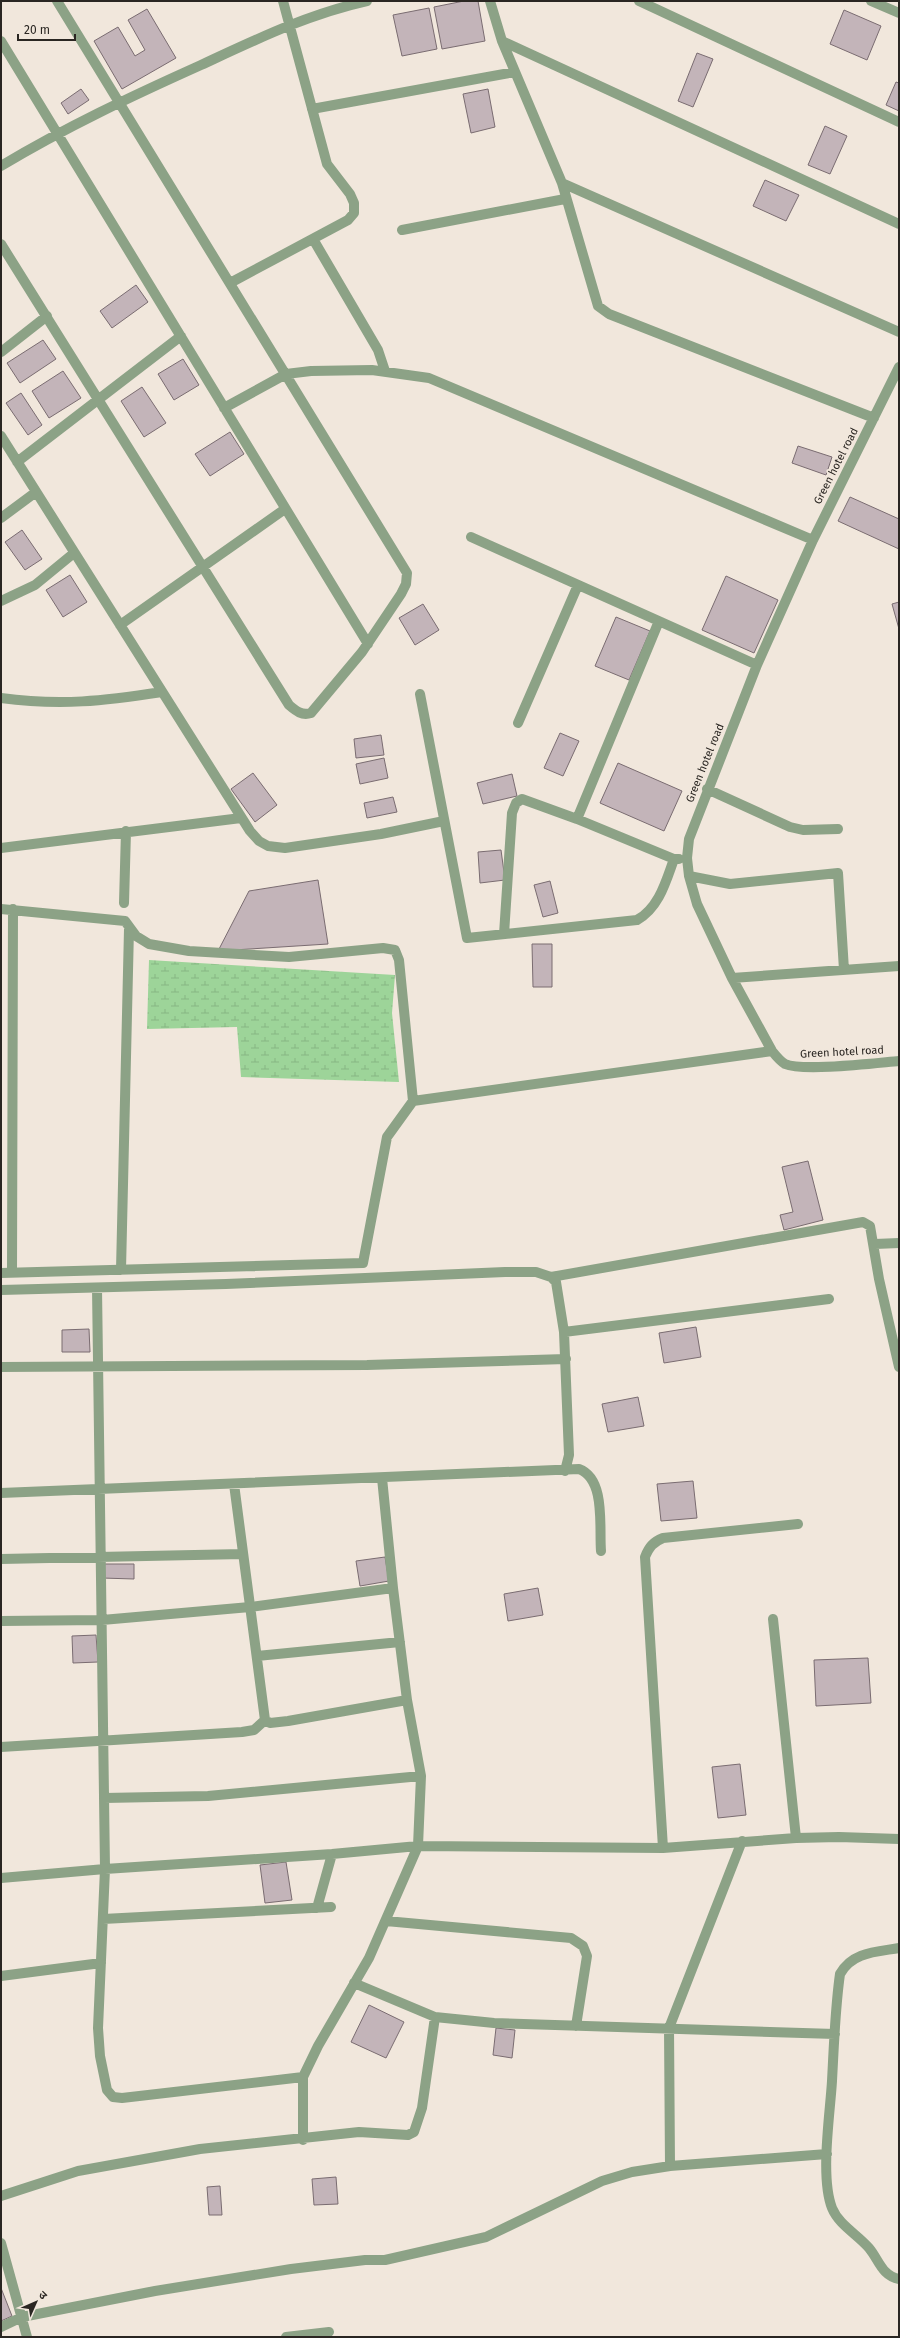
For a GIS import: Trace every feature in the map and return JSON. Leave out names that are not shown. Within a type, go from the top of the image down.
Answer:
[{"type":"street","points":[[1,244],[290,705],[300,713],[306,715],[316,710],[368,644],[401,594],[406,584],[407,574],[57,1]]},
{"type":"street","points":[[230,283],[348,220],[355,210],[350,194],[327,164],[283,1]]},
{"type":"street","points":[[1,166],[57,133],[119,102],[290,24],[367,1]]},
{"type":"street","points":[[490,1],[502,41],[562,183],[565,199],[595,302],[602,310],[874,418]]},
{"type":"street","points":[[638,1],[899,122]]},
{"type":"street","points":[[871,1],[899,13]]},
{"type":"street","points":[[1,41],[368,644]]},
{"type":"street","points":[[502,41],[899,224]]},
{"type":"street","points":[[312,109],[515,72]]},
{"type":"street","points":[[562,183],[899,332]]},
{"type":"street","points":[[402,230],[565,199]]},
{"type":"street","points":[[313,238],[378,350],[385,371]]},
{"type":"street","points":[[1,352],[46,316]]},
{"type":"street","points":[[17,462],[181,336]]},
{"type":"street","name":"Green hotel road","points":[[899,367],[813,540],[757,665],[707,789],[689,839],[687,858],[697,904],[732,978],[772,1051],[785,1063],[802,1067],[899,1061]]},
{"type":"street","points":[[224,408],[286,374],[347,369],[385,371],[429,378],[813,540]]},
{"type":"street","points":[[1,436],[241,818],[259,841],[268,846],[284,848],[381,834],[444,821]]},
{"type":"street","points":[[1,518],[36,492]]},
{"type":"street","points":[[120,625],[285,508]]},
{"type":"street","points":[[471,537],[757,665]]},
{"type":"street","points":[[1,601],[35,586],[74,553]]},
{"type":"street","points":[[518,723],[578,585]]},
{"type":"street","points":[[577,819],[659,621]]},
{"type":"street","points":[[1,698],[64,704],[103,701],[162,692]]},
{"type":"street","points":[[420,694],[467,938],[637,920],[650,910],[661,893],[674,859]]},
{"type":"street","points":[[707,789],[790,827],[803,830],[838,829]]},
{"type":"street","points":[[504,934],[510,824],[516,803],[522,799],[529,800],[674,859],[687,858]]},
{"type":"street","points":[[1,848],[126,831],[241,818]]},
{"type":"street","points":[[124,902],[126,831]]},
{"type":"street","points":[[690,876],[730,884],[838,873],[844,970]]},
{"type":"street","points":[[1,909],[125,921],[129,929],[149,944],[167,948],[223,955],[289,957],[383,948],[394,950],[398,960],[413,1101],[387,1137],[363,1263],[1,1273]]},
{"type":"street","points":[[12,1272],[13,909]]},
{"type":"street","points":[[121,1270],[129,929]]},
{"type":"street","points":[[732,978],[899,966]]},
{"type":"street","points":[[413,1101],[772,1051]]},
{"type":"street","points":[[1,1290],[360,1279],[505,1272],[536,1272],[551,1277],[863,1222],[870,1226],[875,1244],[879,1279],[899,1367]]},
{"type":"street","points":[[875,1244],[899,1243]]},
{"type":"street","points":[[551,1277],[558,1289],[566,1359],[569,1456],[565,1471]]},
{"type":"street","points":[[97,1288],[105,1869],[98,2028],[100,2056],[107,2090],[113,2097],[122,2098],[304,2077]]},
{"type":"street","points":[[564,1332],[828,1299]]},
{"type":"street","points":[[1,1366],[367,1365],[566,1359]]},
{"type":"street","points":[[1,1493],[565,1471],[579,1469],[586,1472],[595,1483],[598,1490],[601,1552]]},
{"type":"street","points":[[303,2140],[304,2077],[318,2046],[369,1958],[418,1846],[421,1776],[407,1700],[393,1588],[382,1478]]},
{"type":"street","points":[[234,1484],[265,1720]]},
{"type":"street","points":[[663,1848],[645,1557],[648,1549],[655,1542],[663,1538],[798,1524]]},
{"type":"street","points":[[1,1559],[244,1554]]},
{"type":"street","points":[[1,1621],[102,1620],[250,1606],[393,1588]]},
{"type":"street","points":[[773,1619],[796,1838]]},
{"type":"street","points":[[257,1656],[400,1642]]},
{"type":"street","points":[[265,1720],[270,1723],[288,1722],[407,1700]]},
{"type":"street","points":[[1,1747],[103,1739],[242,1732],[254,1730],[265,1720]]},
{"type":"street","points":[[104,1798],[208,1796],[421,1776]]},
{"type":"street","points":[[1,1878],[105,1869],[332,1854],[418,1846],[663,1848],[742,1841],[839,1836],[899,1839]]},
{"type":"street","points":[[670,2166],[669,2028],[742,1841]]},
{"type":"street","points":[[317,1908],[332,1854]]},
{"type":"street","points":[[103,1919],[331,1907]]},
{"type":"street","points":[[386,1921],[571,1938],[583,1946],[587,1956],[576,2026]]},
{"type":"street","points":[[899,1948],[864,1954],[851,1960],[840,1974],[827,2154],[827,2186],[832,2208],[840,2221],[869,2247],[884,2272],[899,2279]]},
{"type":"street","points":[[1,1976],[101,1964]]},
{"type":"street","points":[[354,1983],[435,2017],[494,2023],[835,2034]]},
{"type":"street","points":[[1,2196],[55,2177],[117,2163],[200,2149],[303,2140],[358,2132],[408,2135],[414,2132],[422,2108],[435,2017]]},
{"type":"street","points":[[1,2327],[22,2317],[155,2291],[291,2269],[365,2260],[385,2260],[478,2239],[486,2237],[602,2181],[632,2172],[670,2166],[827,2154]]},
{"type":"street","points":[[1,2243],[27,2337]]},
{"type":"street","points":[[286,2337],[329,2332]]},
{"type":"green space","points":[[149,960],[395,975],[392,1013],[399,1082],[241,1077],[237,1027],[147,1029]]},
{"type":"building","points":[[464,1],[478,1],[485,41],[442,49],[434,7]]},
{"type":"building","points":[[429,8],[437,49],[402,56],[393,15]]},
{"type":"building","points":[[147,9],[176,58],[122,89],[94,41],[118,27],[135,56],[145,50],[128,20]]},
{"type":"building","points":[[844,10],[881,26],[867,60],[830,44]]},
{"type":"building","points":[[697,53],[713,59],[693,107],[678,101]]},
{"type":"building","points":[[896,82],[899,83],[899,111],[886,105]]},
{"type":"building","points":[[81,89],[89,100],[68,114],[61,103]]},
{"type":"building","points":[[488,89],[495,127],[471,133],[463,94]]},
{"type":"building","points":[[825,126],[847,136],[830,174],[808,165]]},
{"type":"building","points":[[765,180],[799,195],[786,221],[753,206]]},
{"type":"building","points":[[136,285],[148,302],[112,328],[100,311]]},
{"type":"building","points":[[43,340],[56,359],[20,383],[7,363]]},
{"type":"building","points":[[183,359],[199,385],[174,400],[158,374]]},
{"type":"building","points":[[63,371],[81,398],[49,418],[32,391]]},
{"type":"building","points":[[142,387],[166,423],[144,437],[121,401]]},
{"type":"building","points":[[21,393],[42,425],[28,435],[6,403]]},
{"type":"building","points":[[230,432],[244,454],[210,476],[195,454]]},
{"type":"building","points":[[798,446],[832,457],[826,475],[792,463]]},
{"type":"building","points":[[850,497],[899,519],[899,549],[838,521]]},
{"type":"building","points":[[22,530],[42,559],[25,570],[5,542]]},
{"type":"building","points":[[70,575],[87,602],[63,617],[46,590]]},
{"type":"building","points":[[726,576],[778,600],[754,653],[702,630]]},
{"type":"building","points":[[899,602],[899,629],[892,604]]},
{"type":"building","points":[[423,604],[439,630],[415,645],[399,618]]},
{"type":"building","points":[[616,617],[650,631],[629,680],[595,666]]},
{"type":"building","points":[[560,733],[579,741],[563,776],[544,768]]},
{"type":"building","points":[[381,735],[384,755],[356,758],[354,739]]},
{"type":"building","points":[[384,758],[388,778],[360,784],[356,764]]},
{"type":"building","points":[[618,763],[682,791],[664,831],[600,803]]},
{"type":"building","points":[[253,773],[277,805],[255,822],[231,789]]},
{"type":"building","points":[[512,774],[517,796],[483,804],[477,783]]},
{"type":"building","points":[[393,797],[397,812],[367,818],[364,803]]},
{"type":"building","points":[[501,850],[505,880],[480,883],[478,852]]},
{"type":"building","points":[[318,880],[328,944],[218,951],[249,891]]},
{"type":"building","points":[[550,881],[558,913],[543,917],[534,885]]},
{"type":"building","points":[[532,944],[552,944],[552,987],[533,987]]},
{"type":"building","points":[[808,1161],[823,1220],[784,1230],[780,1215],[793,1212],[782,1167]]},
{"type":"building","points":[[696,1327],[701,1357],[664,1363],[659,1333]]},
{"type":"building","points":[[89,1329],[90,1352],[62,1352],[62,1330]]},
{"type":"building","points":[[638,1397],[644,1426],[608,1432],[602,1404]]},
{"type":"building","points":[[693,1481],[697,1518],[661,1521],[657,1484]]},
{"type":"building","points":[[385,1557],[389,1581],[360,1586],[356,1561]]},
{"type":"building","points":[[102,1564],[134,1564],[134,1579],[102,1578]]},
{"type":"building","points":[[538,1588],[543,1615],[508,1621],[504,1594]]},
{"type":"building","points":[[96,1635],[98,1662],[73,1663],[72,1636]]},
{"type":"building","points":[[868,1658],[871,1703],[816,1706],[814,1660]]},
{"type":"building","points":[[740,1764],[746,1815],[718,1818],[712,1767]]},
{"type":"building","points":[[286,1862],[292,1900],[265,1903],[260,1865]]},
{"type":"building","points":[[369,2005],[404,2022],[386,2058],[351,2042]]},
{"type":"building","points":[[496,2028],[515,2030],[512,2058],[493,2055]]},
{"type":"building","points":[[336,2177],[338,2204],[314,2205],[312,2179]]},
{"type":"building","points":[[220,2186],[222,2215],[209,2215],[207,2187]]},
{"type":"building","points":[[1,2288],[12,2316],[1,2321]]}]
